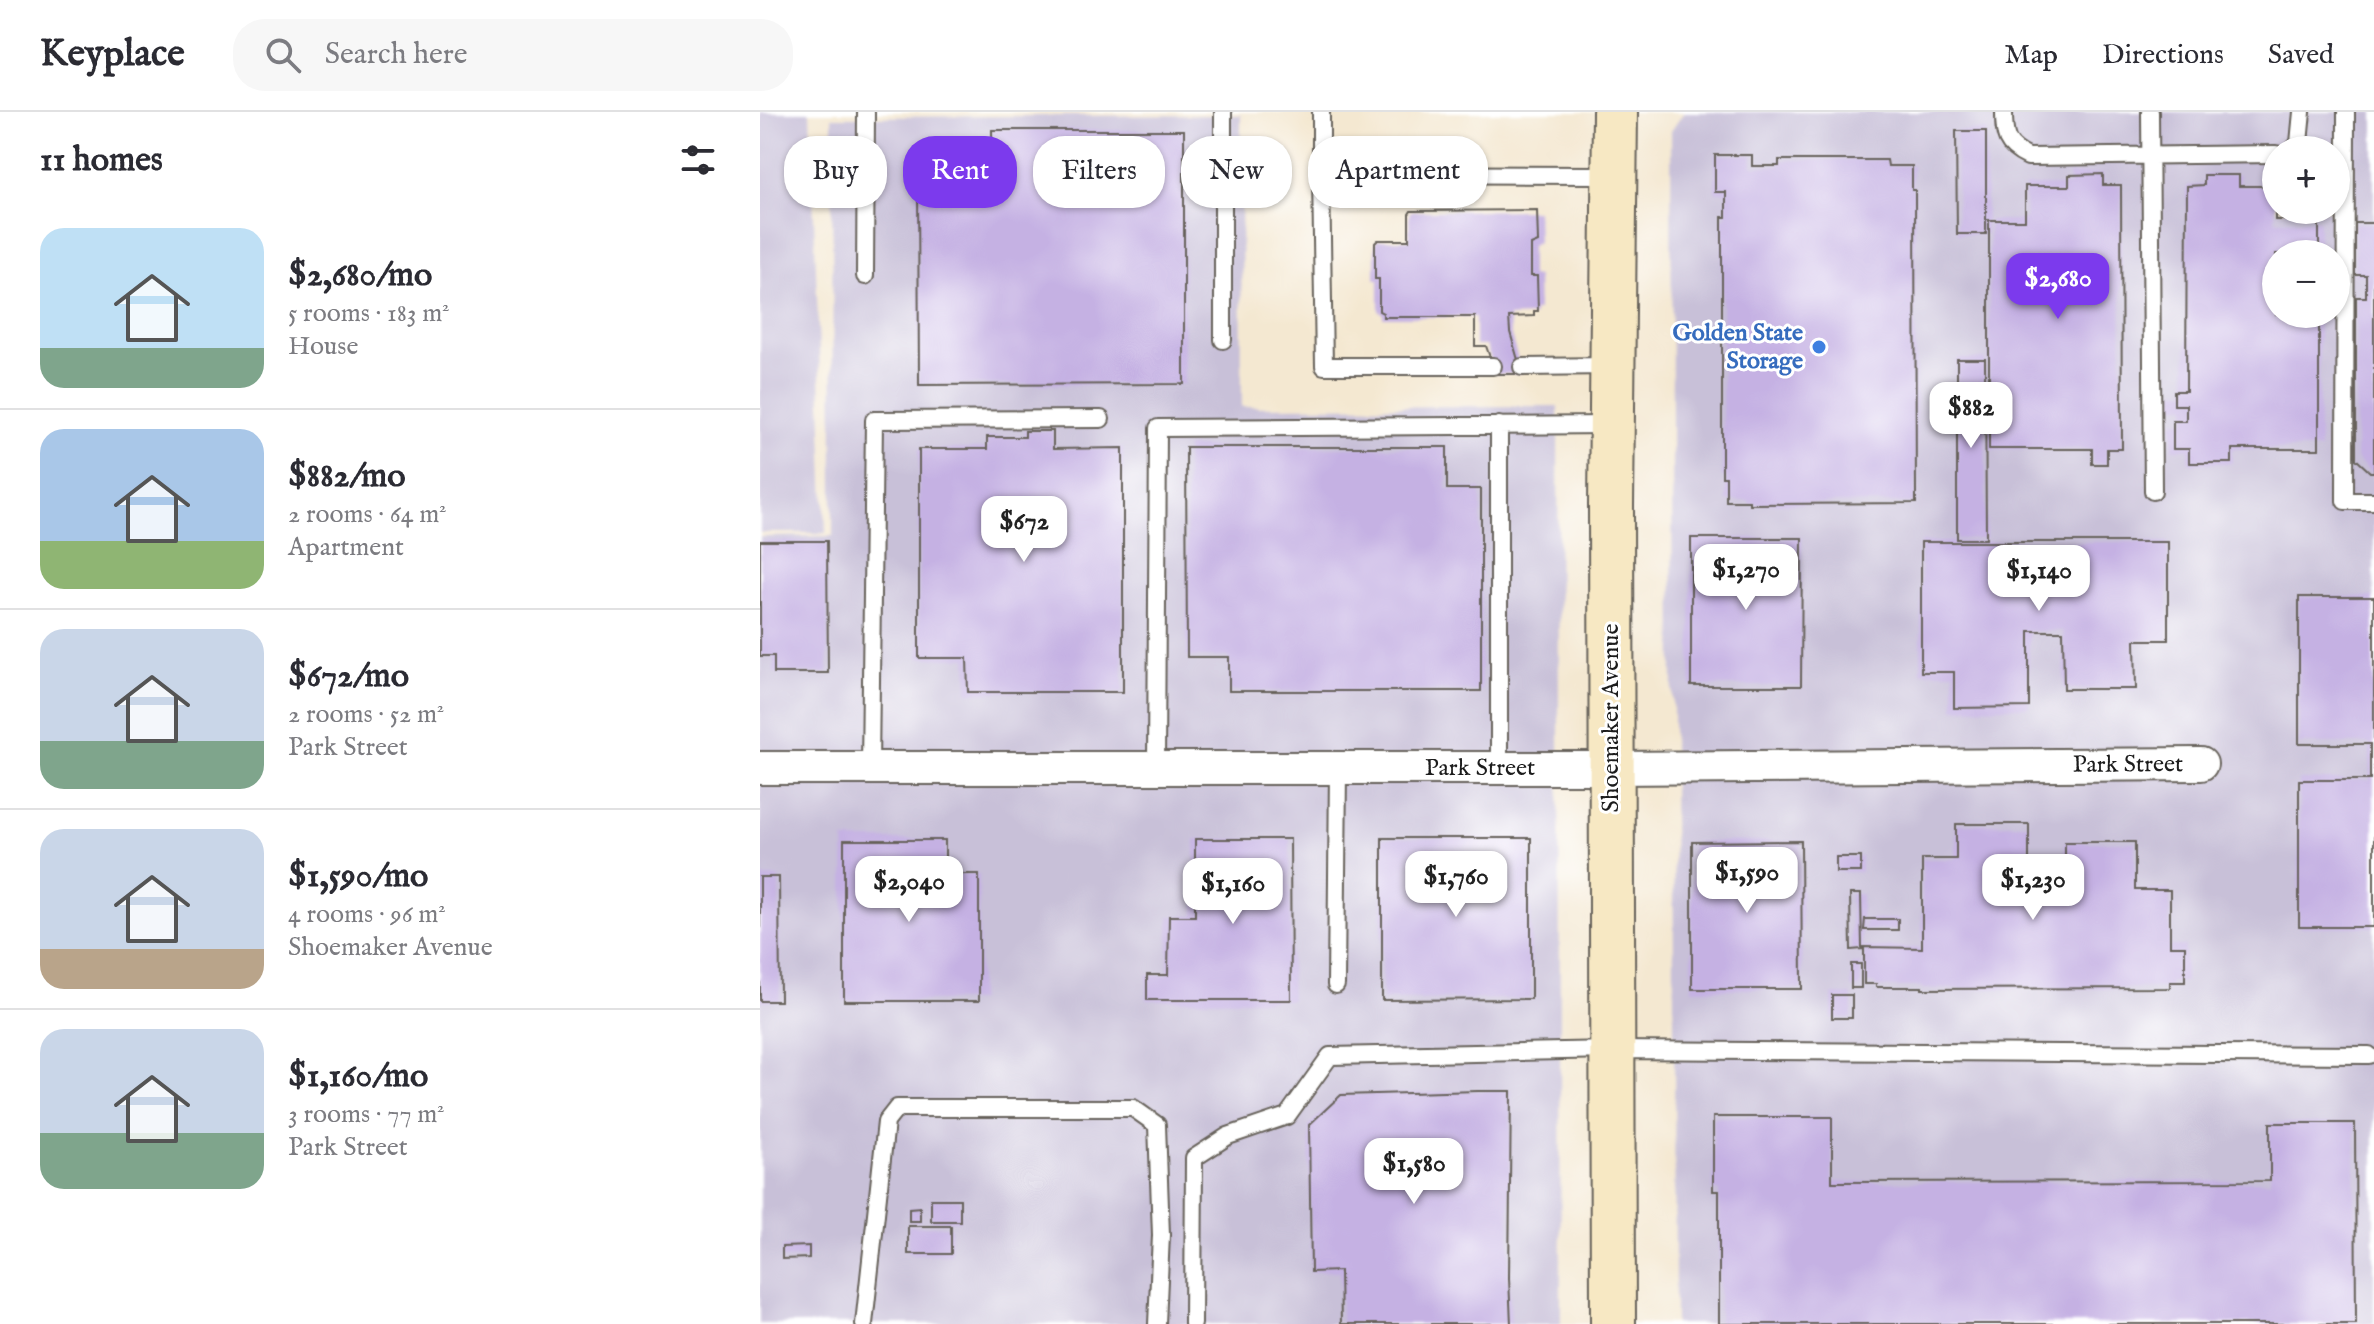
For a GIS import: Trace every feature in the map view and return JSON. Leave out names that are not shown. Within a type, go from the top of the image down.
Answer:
[{"type":"main road","name":"Shoemaker Avenue","points":[[1613,1324],[1611,768],[1615,112]]},
{"type":"street","name":"Park Street","points":[[760,768],[2201,764]]},
{"type":"lane","points":[[865,276],[866,112]]},
{"type":"lane","points":[[1223,112],[1223,340]]},
{"type":"lane","points":[[1321,112],[1321,136]]},
{"type":"lane","points":[[2004,112],[2004,136],[2015,150],[2028,157],[2262,154]]},
{"type":"lane","points":[[2150,112],[2153,491]]},
{"type":"lane","points":[[2300,136],[2302,112]]},
{"type":"lane","points":[[2346,112],[2345,501],[2374,501]]},
{"type":"lane","points":[[1488,175],[1614,175]]},
{"type":"lane","points":[[1322,208],[1324,366],[1493,366]]},
{"type":"lane","points":[[1522,367],[1612,366]]},
{"type":"lane","points":[[870,768],[874,420],[1101,419]]},
{"type":"lane","points":[[1499,425],[1499,768]]},
{"type":"lane","points":[[1156,768],[1158,428],[1612,425]]},
{"type":"lane","points":[[1336,985],[1338,768]]},
{"type":"lane","points":[[1193,1324],[1194,1158],[1228,1136],[1287,1116],[1330,1056],[1612,1050],[2369,1055]]},
{"type":"lane","points":[[864,1324],[886,1122],[897,1108],[1133,1108],[1157,1125],[1161,1235],[1157,1324]]},
{"type":"shaded area","points":[[760,112],[810,112],[811,136],[784,136],[784,208],[814,208],[826,533],[760,533]]},
{"type":"shaded area","points":[[1684,112],[2374,112],[2374,1324],[1675,1324],[1671,131]]},
{"type":"shaded area","points":[[1241,115],[1241,136],[1181,136],[1181,208],[1241,208],[1242,407],[1558,406],[1561,1324],[760,1324],[760,537],[833,536],[832,208],[887,208],[887,136],[832,136],[832,117]]},
{"type":"building","points":[[992,130],[1184,130],[1184,136],[1181,136],[1181,208],[1184,208],[1184,384],[919,385],[918,208],[1017,208],[1017,136],[992,136]]},
{"type":"building","points":[[1956,131],[1986,131],[1986,234],[1957,234]]},
{"type":"building","name":"Golden State Storage","points":[[1715,155],[1752,155],[1752,166],[1779,166],[1779,160],[1887,160],[1888,166],[1912,166],[1912,190],[1915,190],[1916,503],[1749,504],[1749,501],[1726,501],[1726,477],[1722,477],[1722,217],[1726,217],[1726,192],[1715,192]]},
{"type":"building","points":[[2103,174],[2103,185],[2121,185],[2122,449],[2107,449],[2107,464],[2092,464],[2092,449],[1989,449],[1989,220],[2025,220],[2025,186],[2069,186],[2069,175]]},
{"type":"building","points":[[2204,175],[2239,175],[2239,186],[2262,186],[2262,224],[2319,224],[2319,240],[2262,240],[2262,328],[2319,328],[2319,449],[2232,449],[2232,463],[2189,463],[2189,449],[2173,449],[2173,421],[2186,421],[2186,405],[2174,405],[2174,391],[2186,391],[2187,186],[2204,185]]},
{"type":"building","points":[[1537,210],[1538,242],[1531,245],[1531,276],[1537,276],[1538,311],[1534,311],[1534,316],[1509,317],[1522,374],[1493,374],[1486,346],[1475,346],[1475,317],[1383,317],[1379,311],[1375,243],[1378,240],[1409,240],[1411,211]]},
{"type":"building","points":[[2355,223],[2374,223],[2374,472],[2356,459],[2356,297],[2366,297],[2366,275],[2355,275]]},
{"type":"building","points":[[1957,359],[1985,359],[1986,539],[1957,539]]},
{"type":"building","points":[[1025,431],[1053,431],[1053,449],[1123,448],[1123,692],[968,692],[967,658],[919,658],[919,449],[987,449],[987,437],[1025,437]]},
{"type":"building","points":[[1186,447],[1447,447],[1447,489],[1481,489],[1481,691],[1229,691],[1229,657],[1187,657]]},
{"type":"building","points":[[1691,538],[1802,538],[1801,686],[1691,686]]},
{"type":"building","points":[[760,541],[827,541],[828,673],[774,673],[774,656],[760,656]]},
{"type":"building","points":[[1921,542],[2168,542],[2168,640],[2135,640],[2136,689],[2064,689],[2063,631],[2029,631],[2029,707],[1954,708],[1954,672],[1921,672]]},
{"type":"building","points":[[2299,597],[2374,597],[2374,927],[2299,927],[2299,780],[2370,780],[2370,744],[2299,744]]},
{"type":"building","points":[[1956,824],[2029,824],[2029,901],[2065,901],[2065,842],[2135,842],[2135,890],[2170,890],[2170,946],[2185,946],[2185,982],[2170,982],[2170,988],[1922,989],[1864,984],[1864,947],[1922,948],[1922,859],[1956,859]]},
{"type":"building","points":[[1382,838],[1531,838],[1531,999],[1382,1000]]},
{"type":"building","points":[[1195,839],[1290,839],[1291,1000],[1147,1000],[1147,975],[1168,975],[1169,916],[1195,916]]},
{"type":"building","points":[[844,840],[945,840],[945,874],[979,874],[979,1001],[844,1001]]},
{"type":"building","points":[[1801,841],[1802,989],[1692,989],[1692,842]]},
{"type":"building","points":[[1836,857],[1861,857],[1861,872],[1836,872]]},
{"type":"building","points":[[760,877],[779,877],[780,1001],[760,1001]]},
{"type":"building","points":[[1850,894],[1861,894],[1862,949],[1851,950]]},
{"type":"building","points":[[1865,919],[1898,919],[1898,930],[1864,930]]},
{"type":"building","points":[[1851,964],[1861,964],[1861,988],[1851,988]]},
{"type":"building","points":[[1832,995],[1852,995],[1852,1018],[1832,1018]]},
{"type":"building","points":[[1511,1091],[1511,1324],[1341,1324],[1340,1271],[1311,1272],[1309,1125],[1341,1095]]},
{"type":"building","points":[[1713,1117],[1832,1117],[1832,1182],[2270,1181],[2270,1123],[2355,1123],[2356,1324],[1719,1324],[1719,1191],[1713,1191]]},
{"type":"building","points":[[931,1199],[960,1199],[960,1221],[931,1221]]},
{"type":"building","points":[[920,1207],[920,1221],[909,1221],[909,1208]]},
{"type":"building","points":[[908,1226],[951,1226],[951,1254],[908,1254]]},
{"type":"building","points":[[809,1246],[809,1258],[782,1259],[782,1247]]},
{"type":"place","name":"Golden State Storage","points":[[1819,347]]}]
